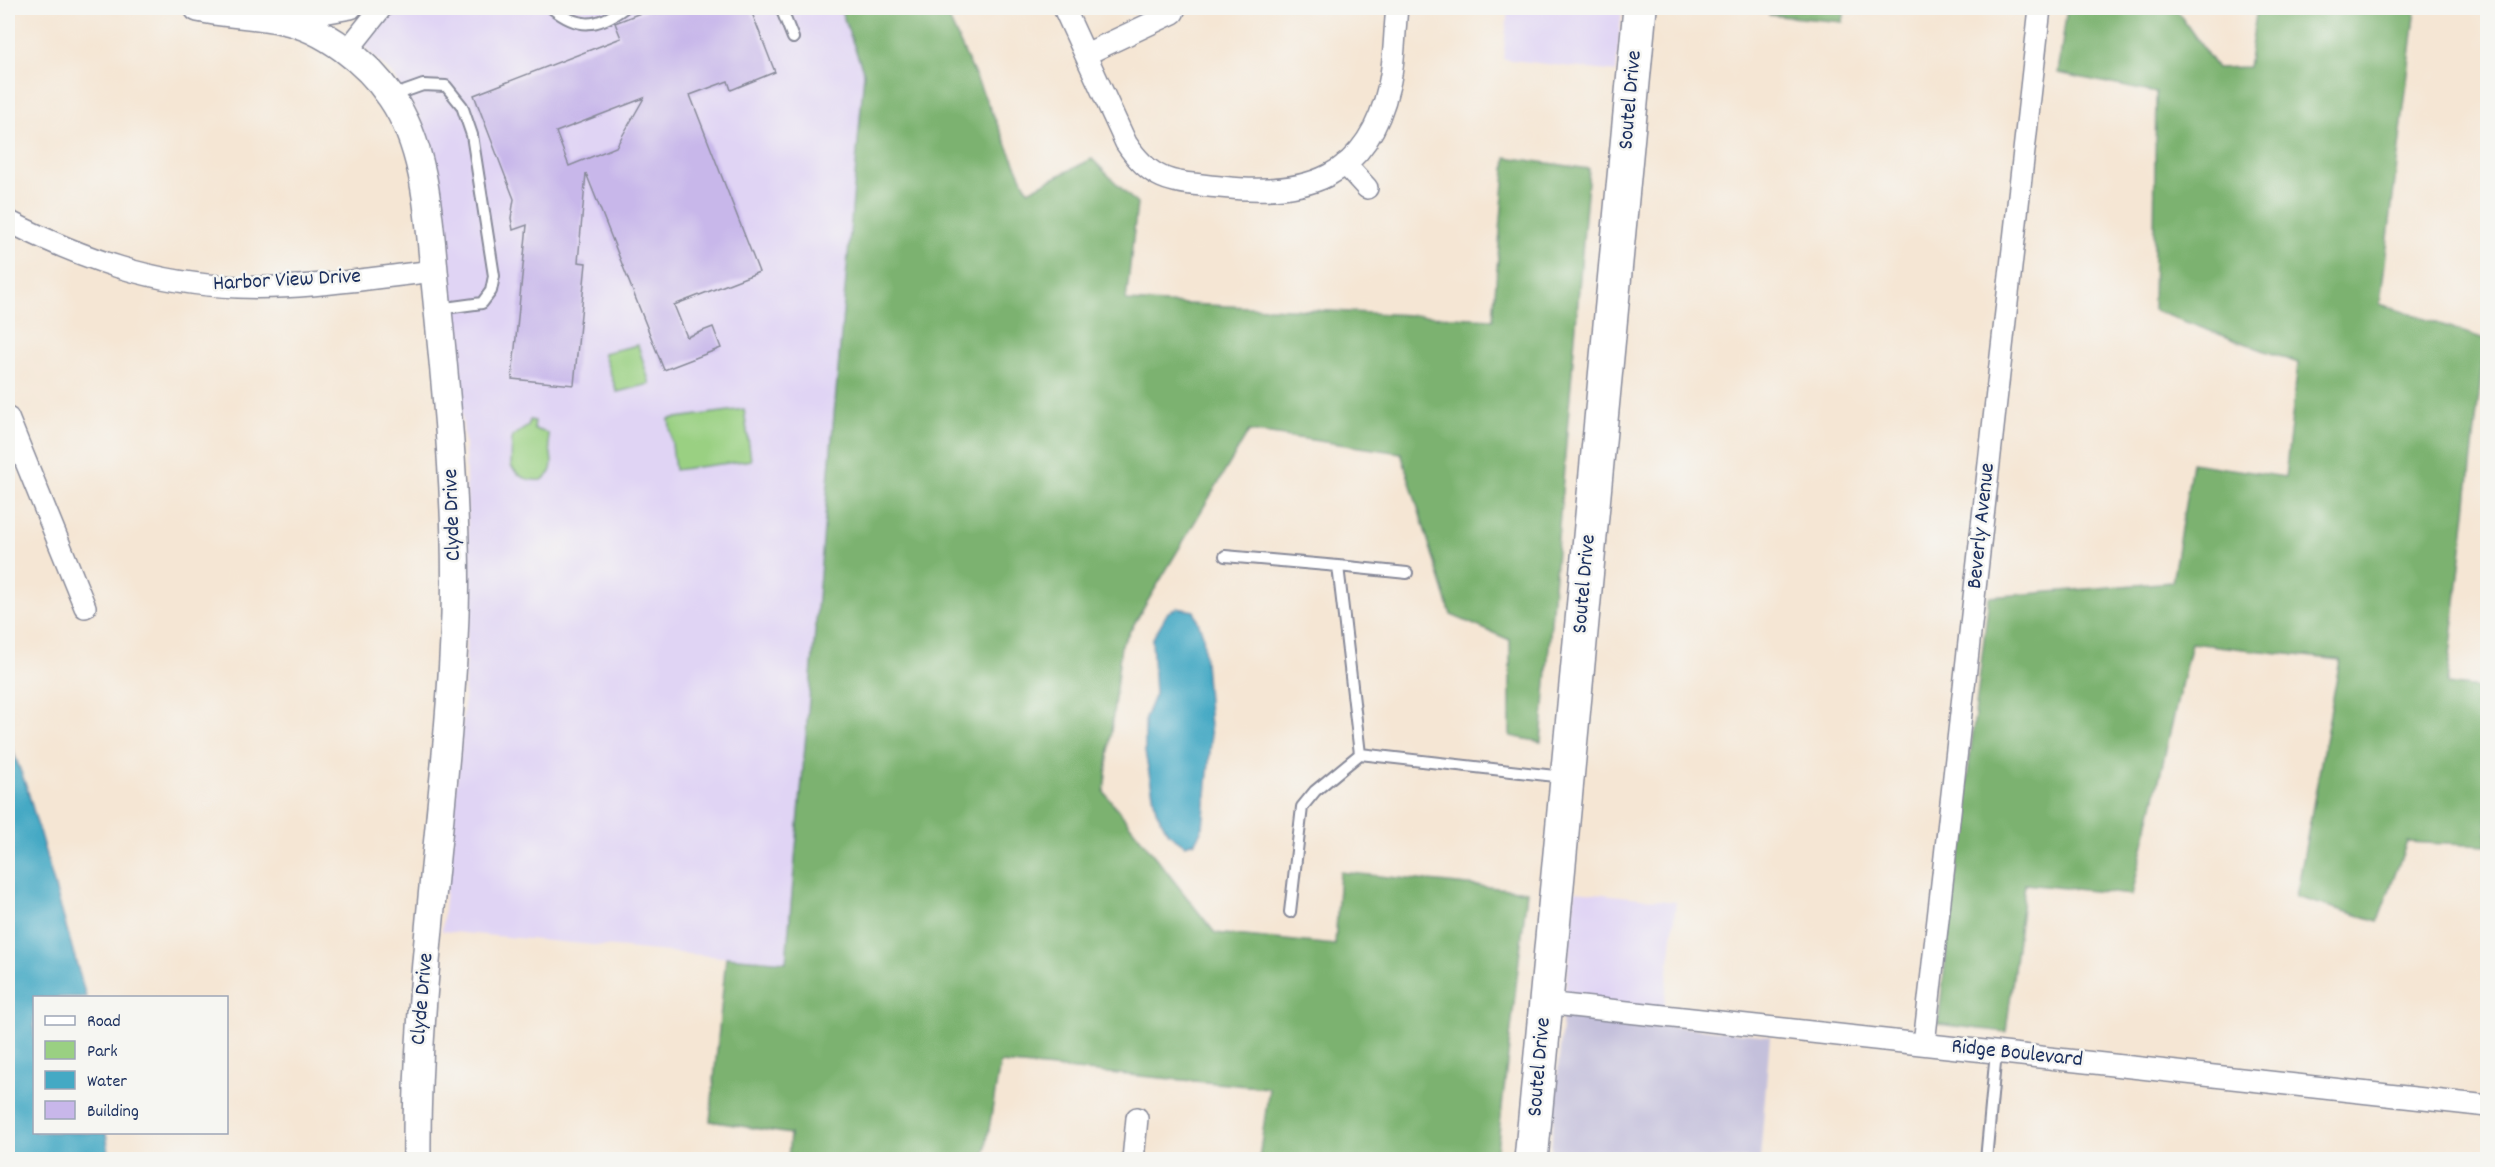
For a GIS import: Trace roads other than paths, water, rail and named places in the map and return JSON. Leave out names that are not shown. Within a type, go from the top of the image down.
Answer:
[{"type":"main road","name":"Soutel Drive","points":[[1531,1160],[1640,8]]},
{"type":"street","name":"Clyde Drive","points":[[198,8],[284,20],[304,27],[347,51],[391,96],[417,152],[438,309],[452,484],[455,614],[419,1048],[417,1160]]},
{"type":"street","points":[[284,20],[351,8]]},
{"type":"street","points":[[347,51],[381,8]]},
{"type":"street","points":[[1086,54],[1173,13],[1175,8]]},
{"type":"street","points":[[1071,10],[1086,54],[1126,143],[1137,160],[1152,174],[1172,181],[1259,192],[1285,190],[1311,184],[1332,175],[1364,143],[1380,114],[1389,84],[1397,8]]},
{"type":"street","name":"Beverly Avenue","points":[[1924,1044],[2040,8]]},
{"type":"street","points":[[1345,164],[1367,188]]},
{"type":"street","name":"Harbor View Drive","points":[[8,221],[85,257],[155,277],[205,285],[274,286],[434,272]]},
{"type":"street","points":[[8,418],[85,607]]},
{"type":"street","name":"Ridge Boulevard","points":[[1545,1003],[2487,1106]]},
{"type":"street","points":[[1133,1160],[1137,1118]]},
{"type":"lane","points":[[552,8],[565,18],[582,25],[596,22],[624,8]]},
{"type":"lane","points":[[781,8],[794,38]]},
{"type":"lane","points":[[391,96],[423,84],[446,86],[462,106],[472,135],[494,276],[491,291],[482,303],[438,309]]},
{"type":"lane","points":[[1225,556],[1407,573]]},
{"type":"lane","points":[[1338,566],[1360,754]]},
{"type":"lane","points":[[1290,912],[1302,807],[1315,791],[1360,754],[1567,777]]},
{"type":"lane","points":[[1986,1160],[1996,1052]]},
{"type":"water","points":[[1177,608],[1194,611],[1203,635],[1211,741],[1203,827],[1195,842],[1185,845],[1168,833],[1156,810],[1145,752],[1145,718],[1155,694],[1152,640],[1168,612]]},
{"type":"water","points":[[8,738],[27,788],[86,996],[33,996],[33,1134],[106,1134],[110,1159],[8,1159]]}]
